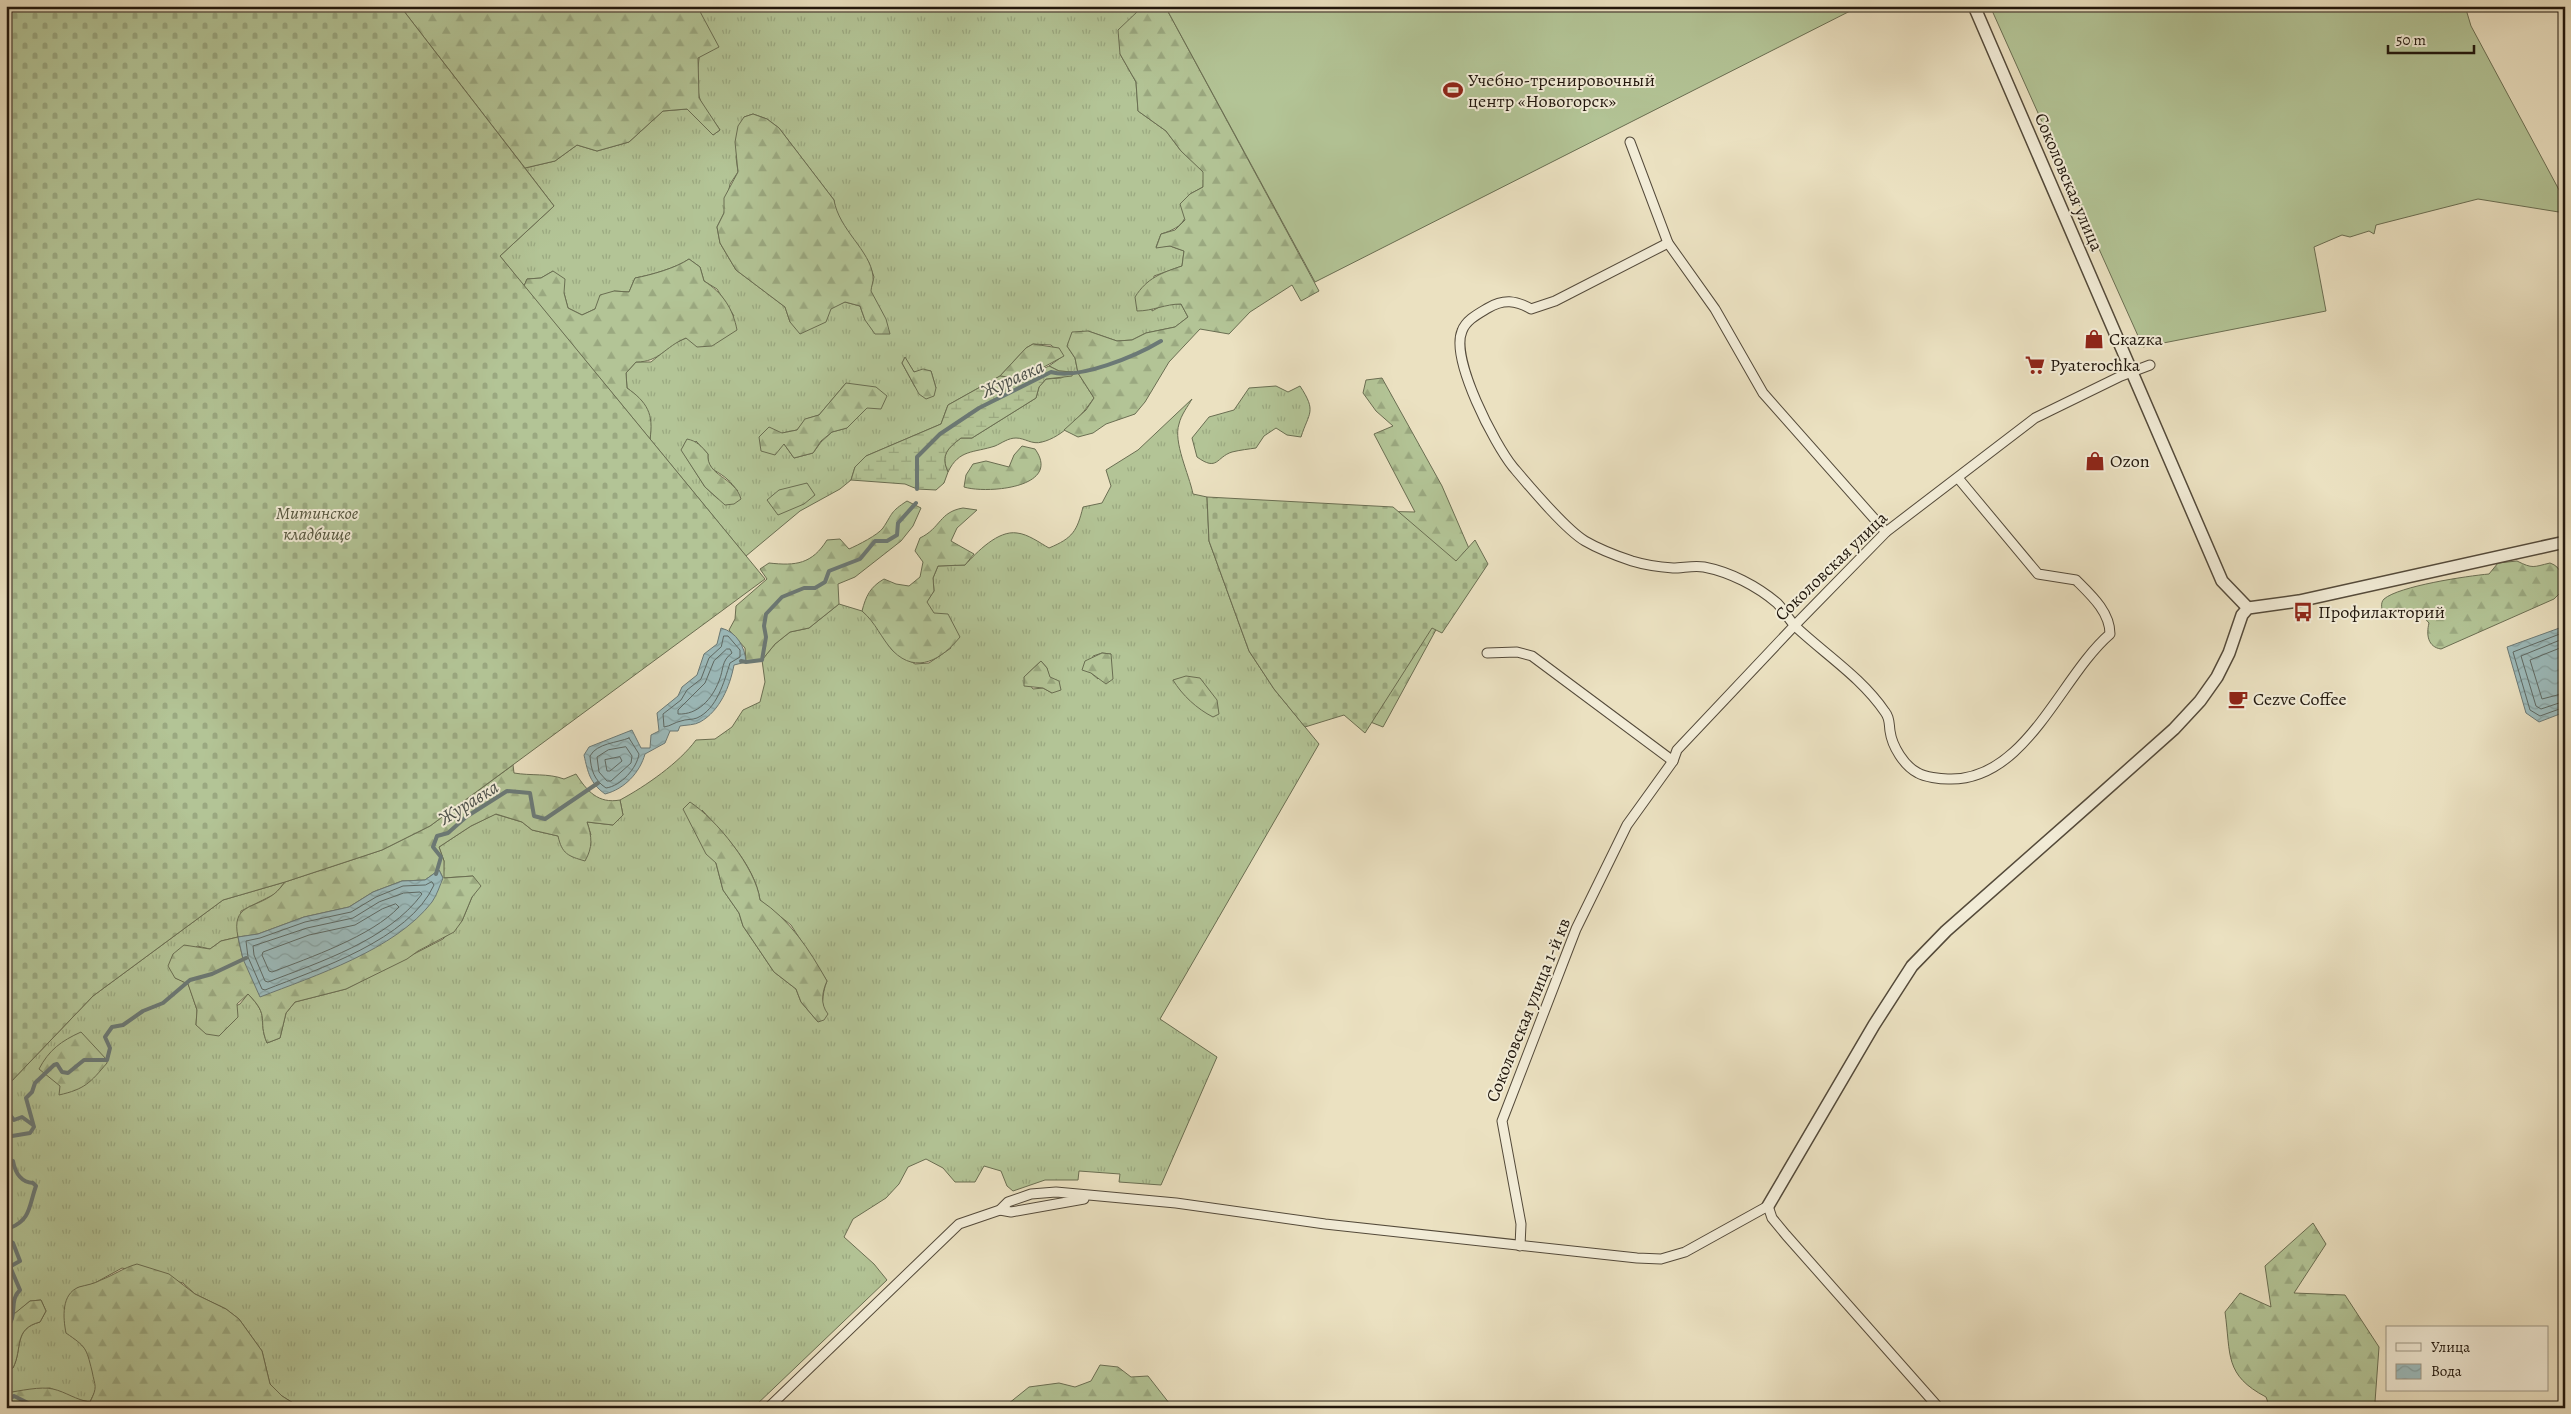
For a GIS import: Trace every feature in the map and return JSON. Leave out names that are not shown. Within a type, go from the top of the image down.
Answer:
[{"type":"street","name":"Соколовская улица","points":[[1974,6],[2222,581],[2248,608]]},
{"type":"street","points":[[1630,142],[1668,243],[1715,309],[1763,393],[1886,532]]},
{"type":"street","points":[[1668,243],[1555,301],[1531,309],[1521,303],[1507,301],[1496,303],[1473,317],[1462,331],[1459,346],[1462,366],[1508,460],[1568,526],[1585,541],[1632,561],[1670,568],[1703,567],[1750,583],[1778,605],[1794,625],[1853,676],[1885,711],[1889,719],[1890,734],[1895,748],[1918,774],[1948,779],[1971,776],[2000,764],[2022,744],[2082,663],[2110,634],[2110,623],[2076,580],[2038,574],[1992,516],[1958,478]]},
{"type":"street","name":"Соколовская улица","points":[[1627,825],[1673,761],[1677,750],[1794,625],[1886,532],[2035,418],[2150,365]]},
{"type":"street","points":[[768,1408],[959,1224],[1000,1210],[1008,1202],[1038,1193],[1056,1192],[1094,1197],[1176,1203],[1325,1224],[1520,1246],[1661,1259],[1686,1252],[1768,1206],[1848,1068],[1912,966],[1946,931],[2092,803],[2187,715],[2217,677],[2229,652],[2242,615],[2248,608],[2299,601],[2565,542]]},
{"type":"street","points":[[1487,653],[1517,652],[1532,656],[1673,761]]},
{"type":"street","name":"Соколовская улица 1-й кв","points":[[1520,1246],[1521,1224],[1502,1120],[1576,928],[1627,825]]},
{"type":"street","points":[[1000,1210],[1011,1212],[1094,1197]]},
{"type":"street","points":[[1768,1206],[1772,1218],[1786,1235],[1939,1408]]},
{"type":"green space","name":"Митинское кладбище","points":[[6,6],[400,6],[554,206],[500,256],[765,579],[430,826],[382,850],[223,900],[93,996],[6,1087]]},
{"type":"green space","points":[[400,6],[697,6],[719,47],[698,58],[699,98],[720,130],[713,135],[687,109],[663,111],[629,142],[597,151],[577,145],[555,161],[525,168]]},
{"type":"green space","points":[[697,6],[1137,6],[1138,11],[1120,54],[1136,82],[1138,111],[1166,131],[1181,151],[1204,172],[1203,187],[1190,194],[1184,220],[1176,228],[1161,234],[1156,247],[1170,246],[1184,251],[1182,266],[1154,276],[1152,311],[1165,304],[1181,304],[1188,317],[1175,327],[1146,333],[1132,340],[1117,341],[1088,331],[1067,346],[1075,358],[1078,373],[1094,398],[1078,418],[1065,430],[1042,442],[1035,443],[1013,438],[995,446],[968,453],[957,459],[948,472],[945,456],[949,449],[961,438],[972,438],[1036,398],[1039,387],[1046,379],[1061,378],[1073,372],[1059,371],[1049,366],[1063,356],[1051,345],[1033,344],[1026,348],[1000,376],[948,405],[941,424],[866,456],[855,467],[851,480],[840,489],[800,511],[746,556],[650,439],[651,431],[646,410],[638,398],[627,388],[626,373],[636,362],[651,362],[673,344],[734,316],[717,289],[704,281],[700,267],[689,259],[663,271],[635,278],[629,292],[614,291],[595,309],[582,315],[568,308],[564,293],[553,271],[541,278],[527,279],[524,286],[500,256],[554,206],[525,168],[555,161],[577,145],[597,151],[629,142],[663,111],[687,109],[713,135],[720,130],[705,109],[699,96],[700,16]],"holes":[[[753,114],[767,119],[779,128],[834,200],[836,214],[869,263],[874,277],[870,291],[877,304],[865,320],[860,306],[845,302],[790,322],[785,307],[736,270],[720,243],[717,227],[724,213],[730,184],[738,172],[736,157],[744,117]],[[905,358],[914,372],[931,371],[936,388],[915,387],[902,363]],[[846,383],[867,408],[847,428],[832,432],[813,453],[794,458],[784,444],[782,433],[797,430],[806,419],[819,415]],[[696,441],[708,454],[711,467],[728,480],[738,491],[718,499],[705,487],[686,457]]]},
{"type":"green space","points":[[1137,6],[1165,6],[1319,291],[1301,301],[1292,285],[1250,312],[1229,334],[1200,329],[1169,362],[1145,402],[1135,414],[1106,424],[1093,433],[1078,437],[1064,430],[1086,410],[1094,398],[1078,373],[1075,358],[1067,346],[1072,332],[1088,331],[1117,341],[1132,340],[1146,333],[1175,327],[1188,317],[1181,304],[1137,311],[1135,297],[1144,285],[1161,274],[1182,266],[1184,251],[1170,246],[1156,248],[1161,234],[1175,230],[1185,220],[1180,204],[1190,194],[1203,187],[1203,172],[1181,151],[1166,131],[1138,111],[1136,82],[1120,54],[1118,30],[1138,11]]},
{"type":"green space","name":"Учебно-тренировочный центр «Новогорск»","points":[[1165,6],[1860,6],[1315,282]]},
{"type":"green space","points":[[1990,6],[2465,6],[2471,26],[2565,201],[2565,213],[2478,199],[2376,225],[2374,234],[2369,231],[2350,237],[2342,235],[2314,247],[2326,311],[2143,347]]},
{"type":"green space","points":[[753,114],[767,119],[779,128],[834,200],[842,221],[871,266],[873,278],[871,291],[886,319],[890,334],[875,334],[865,320],[860,306],[845,302],[831,309],[826,322],[800,334],[790,322],[785,307],[736,270],[720,243],[717,227],[724,213],[724,198],[738,172],[735,142],[738,126],[744,117]]},
{"type":"green space","points":[[689,259],[700,267],[704,281],[722,296],[730,308],[737,330],[712,346],[697,347],[686,338],[651,360],[636,362],[626,373],[627,388],[640,398],[648,409],[651,422],[650,439],[524,286],[527,279],[541,278],[553,271],[565,279],[564,293],[568,308],[582,315],[595,309],[600,295],[614,291],[629,292],[635,278],[663,271]]},
{"type":"green space","points":[[1033,344],[1059,348],[1064,356],[1022,379],[1000,376],[1026,348]]},
{"type":"green space","points":[[905,357],[914,372],[923,369],[931,371],[936,388],[934,396],[926,399],[919,394],[902,363]]},
{"type":"green space","points":[[1049,366],[1059,371],[1073,372],[1072,376],[1046,379],[1039,387],[1036,398],[972,438],[961,438],[956,442],[945,456],[948,472],[944,483],[936,490],[917,489],[905,484],[851,480],[855,467],[866,456],[941,424],[948,405],[1000,376],[1022,379]]},
{"type":"green space","points":[[1382,378],[1442,486],[1474,560],[1383,727],[1338,709],[1370,511],[1415,512],[1374,434],[1393,426],[1376,411],[1363,393],[1366,380]]},
{"type":"green space","points":[[846,383],[876,387],[887,396],[881,409],[867,408],[847,428],[832,432],[821,441],[813,453],[794,458],[784,444],[775,455],[761,451],[759,437],[769,427],[782,433],[797,430],[805,419],[819,415]]},
{"type":"green space","points":[[1276,386],[1288,392],[1300,386],[1308,401],[1310,412],[1301,437],[1287,435],[1276,428],[1264,436],[1256,448],[1232,452],[1213,463],[1197,457],[1192,438],[1209,417],[1234,410],[1249,388]]},
{"type":"green space","points":[[1192,399],[1179,424],[1178,440],[1180,449],[1193,494],[1207,497],[1209,541],[1249,651],[1274,689],[1319,744],[1160,1019],[1217,1057],[1161,1185],[1119,1182],[1120,1174],[1079,1171],[1078,1180],[1045,1180],[1013,1191],[1007,1186],[1001,1171],[984,1166],[975,1182],[955,1182],[943,1168],[926,1159],[908,1167],[899,1184],[886,1198],[853,1219],[844,1237],[874,1264],[887,1280],[753,1408],[301,1408],[282,1396],[270,1384],[262,1351],[239,1319],[226,1309],[195,1294],[183,1283],[122,1268],[93,1284],[77,1288],[66,1332],[80,1343],[90,1355],[97,1387],[90,1402],[74,1399],[50,1388],[6,1393],[6,1369],[13,1368],[22,1334],[31,1325],[40,1322],[46,1311],[41,1300],[30,1301],[10,1318],[6,1328],[6,1087],[93,996],[223,900],[285,882],[275,894],[241,911],[238,937],[221,941],[210,949],[197,946],[175,978],[188,983],[197,1010],[196,1025],[240,1004],[248,994],[261,1013],[267,1043],[280,1038],[286,1013],[295,1002],[346,989],[443,939],[462,921],[472,897],[473,876],[443,878],[444,861],[439,847],[471,826],[495,814],[522,822],[532,830],[558,836],[591,835],[587,822],[613,825],[623,815],[620,800],[661,773],[681,757],[696,740],[715,739],[732,727],[743,710],[760,702],[765,682],[762,660],[775,644],[790,632],[809,628],[839,604],[862,611],[873,620],[892,650],[915,664],[929,663],[951,648],[926,602],[934,591],[933,578],[938,566],[965,565],[995,538],[1010,533],[1025,535],[1049,548],[1064,541],[1076,528],[1083,507],[1102,503],[1111,486],[1106,470],[1138,450]],"holes":[[[1102,653],[1111,654],[1098,679],[1091,673],[1093,656]],[[1041,661],[1047,668],[1052,693],[1043,688],[1033,689],[1024,677]],[[702,810],[729,840],[745,863],[757,887],[760,900],[791,925],[827,981],[818,1022],[801,1002],[796,989],[774,972],[743,926],[739,913],[723,890]]]},
{"type":"green space","points":[[687,439],[701,446],[708,454],[711,467],[733,486],[741,499],[734,504],[725,505],[705,487],[681,450]]},
{"type":"green space","points":[[1022,446],[1035,449],[1041,462],[1039,472],[1031,480],[1018,485],[988,490],[964,487],[966,475],[973,464],[986,461],[1009,467],[1014,455]]},
{"type":"green space","points":[[807,483],[815,495],[804,504],[778,515],[767,500],[779,490]]},
{"type":"green space","points":[[1207,497],[1393,507],[1456,561],[1475,540],[1488,564],[1442,633],[1432,628],[1365,733],[1344,715],[1305,727],[1274,689],[1249,651],[1209,541]]},
{"type":"green space","points":[[907,501],[921,508],[913,526],[901,541],[855,577],[838,584],[839,604],[809,628],[790,632],[775,644],[762,660],[746,662],[745,648],[729,630],[735,619],[736,606],[767,579],[760,569],[769,563],[787,564],[809,559],[827,540],[840,539],[849,549],[880,531],[895,510]]},
{"type":"green space","points":[[963,508],[977,510],[957,528],[951,541],[974,554],[965,565],[938,566],[933,578],[934,591],[927,602],[934,613],[948,614],[960,637],[937,657],[920,663],[911,662],[893,651],[871,620],[862,611],[867,596],[884,579],[896,584],[909,586],[920,577],[923,562],[915,551],[920,538],[932,530],[949,513]]},
{"type":"green space","points":[[2517,561],[2530,566],[2550,563],[2554,565],[2561,573],[2564,589],[2554,599],[2441,649],[2433,646],[2429,640],[2429,623],[2420,613],[2401,611],[2389,616],[2383,614],[2382,602],[2392,594],[2434,582],[2489,574],[2498,563]]},
{"type":"green space","points":[[1102,653],[1111,654],[1113,679],[1106,684],[1091,673],[1082,670],[1085,661]]},
{"type":"green space","points":[[1041,661],[1047,668],[1050,677],[1059,681],[1061,690],[1052,693],[1043,688],[1024,686],[1024,677]]},
{"type":"green space","points":[[1186,676],[1200,678],[1217,700],[1219,714],[1213,717],[1207,714],[1190,701],[1181,691],[1173,680]]},
{"type":"green space","points":[[513,765],[514,773],[552,776],[564,779],[576,774],[584,786],[599,798],[612,801],[620,800],[623,815],[613,825],[587,822],[591,842],[585,861],[574,858],[564,851],[558,836],[532,830],[522,822],[496,814],[471,826],[439,847],[444,861],[444,878],[473,876],[481,886],[472,897],[462,921],[454,932],[407,959],[346,989],[295,1002],[286,1013],[280,1038],[267,1043],[261,1013],[248,994],[237,1004],[238,1017],[219,1036],[206,1034],[196,1025],[197,1010],[188,984],[175,978],[168,966],[173,954],[184,945],[210,949],[221,941],[238,937],[238,918],[241,913],[274,894],[285,882],[382,850],[430,826]],"holes":[[[439,870],[443,878],[243,959],[238,937],[258,934],[304,917],[349,907],[373,892],[402,881],[425,880]]]},
{"type":"green space","points":[[690,802],[723,832],[743,859],[757,887],[760,900],[790,926],[813,958],[827,981],[823,998],[825,1010],[828,1014],[824,1020],[818,1022],[801,1002],[796,989],[774,972],[743,926],[739,913],[723,890],[716,863],[706,854],[683,809]]},
{"type":"green space","points":[[81,1032],[107,1060],[107,1063],[96,1076],[81,1088],[59,1095],[60,1086],[39,1069],[47,1056],[56,1047]]},
{"type":"green space","points":[[2313,1223],[2326,1244],[2294,1293],[2345,1295],[2379,1347],[2375,1402],[2492,1405],[2492,1408],[2270,1408],[2266,1397],[2252,1389],[2236,1372],[2230,1352],[2225,1312],[2240,1293],[2271,1307],[2265,1266]]},
{"type":"green space","points":[[137,1264],[169,1274],[195,1294],[226,1309],[239,1319],[262,1351],[270,1384],[282,1396],[301,1408],[6,1408],[6,1393],[36,1388],[53,1389],[90,1402],[95,1389],[92,1371],[84,1348],[78,1341],[66,1333],[64,1314],[66,1301],[73,1290]]},
{"type":"green space","points":[[41,1300],[46,1311],[40,1322],[31,1325],[22,1334],[13,1368],[6,1369],[6,1328],[9,1318],[30,1301]]},
{"type":"green space","points":[[1100,1365],[1118,1367],[1131,1377],[1148,1376],[1173,1408],[1003,1408],[1029,1387],[1059,1383],[1075,1387],[1091,1381]]},
{"type":"water","points":[[2565,626],[2565,712],[2539,722],[2526,713],[2507,647]]},
{"type":"water","points":[[721,628],[732,633],[739,641],[744,651],[746,662],[734,665],[727,689],[718,705],[700,722],[680,726],[678,731],[670,731],[665,743],[645,754],[643,761],[631,779],[619,788],[605,794],[596,786],[588,772],[584,755],[589,747],[632,730],[641,748],[650,748],[651,735],[659,731],[657,713],[678,696],[682,687],[697,675],[704,654],[717,644]]},
{"type":"water","points":[[439,870],[443,878],[432,902],[416,919],[397,934],[376,948],[352,960],[260,997],[243,959],[238,937],[258,934],[304,917],[349,907],[373,892],[402,881],[425,880]]},
{"type":"waterway","name":"Журавка","points":[[917,489],[917,457],[940,434],[979,408],[1051,372],[1063,374],[1092,370],[1123,360],[1161,341]]},
{"type":"waterway","name":"Журавка","points":[[741,661],[762,660],[766,637],[764,626],[766,614],[782,597],[804,588],[815,588],[825,582],[829,571],[860,559],[875,541],[887,541],[897,535],[898,523],[916,503]]},
{"type":"waterway","name":"Журавка","points":[[436,874],[441,857],[433,847],[437,836],[448,833],[466,817],[507,791],[530,793],[534,816],[545,819],[598,783]]},
{"type":"waterway","name":"Журавка","points":[[6,1137],[30,1133],[34,1127],[26,1098],[32,1092],[35,1083],[54,1065],[57,1064],[62,1072],[68,1073],[84,1060],[107,1060],[110,1048],[105,1037],[112,1027],[123,1025],[143,1011],[163,1003],[190,980],[212,974],[246,958]]},
{"type":"waterway","points":[[6,1110],[14,1120],[22,1117],[33,1125]]},
{"type":"waterway","name":"Журавка","points":[[6,1158],[13,1161],[15,1169],[21,1178],[36,1186],[26,1216],[17,1225],[10,1228],[10,1241],[13,1243],[20,1261],[11,1266],[11,1269],[20,1290],[16,1294],[12,1319],[6,1329]]},
{"type":"waterway","points":[[6,1401],[14,1396],[38,1408]]},
{"type":"waterway","points":[[54,1408],[56,1406],[62,1408]]},
{"type":"place","name":"Учебно-тренировочный центр «Новогорск»","points":[[1453,90]]},
{"type":"place","name":"Скаzка","points":[[2094,339]]},
{"type":"place","name":"Pyaterochka","points":[[2035,365]]},
{"type":"place","name":"Ozon","points":[[2095,461]]},
{"type":"place","name":"Профилакторий","points":[[2303,612]]},
{"type":"place","name":"Cezve Coffee","points":[[2238,699]]}]
